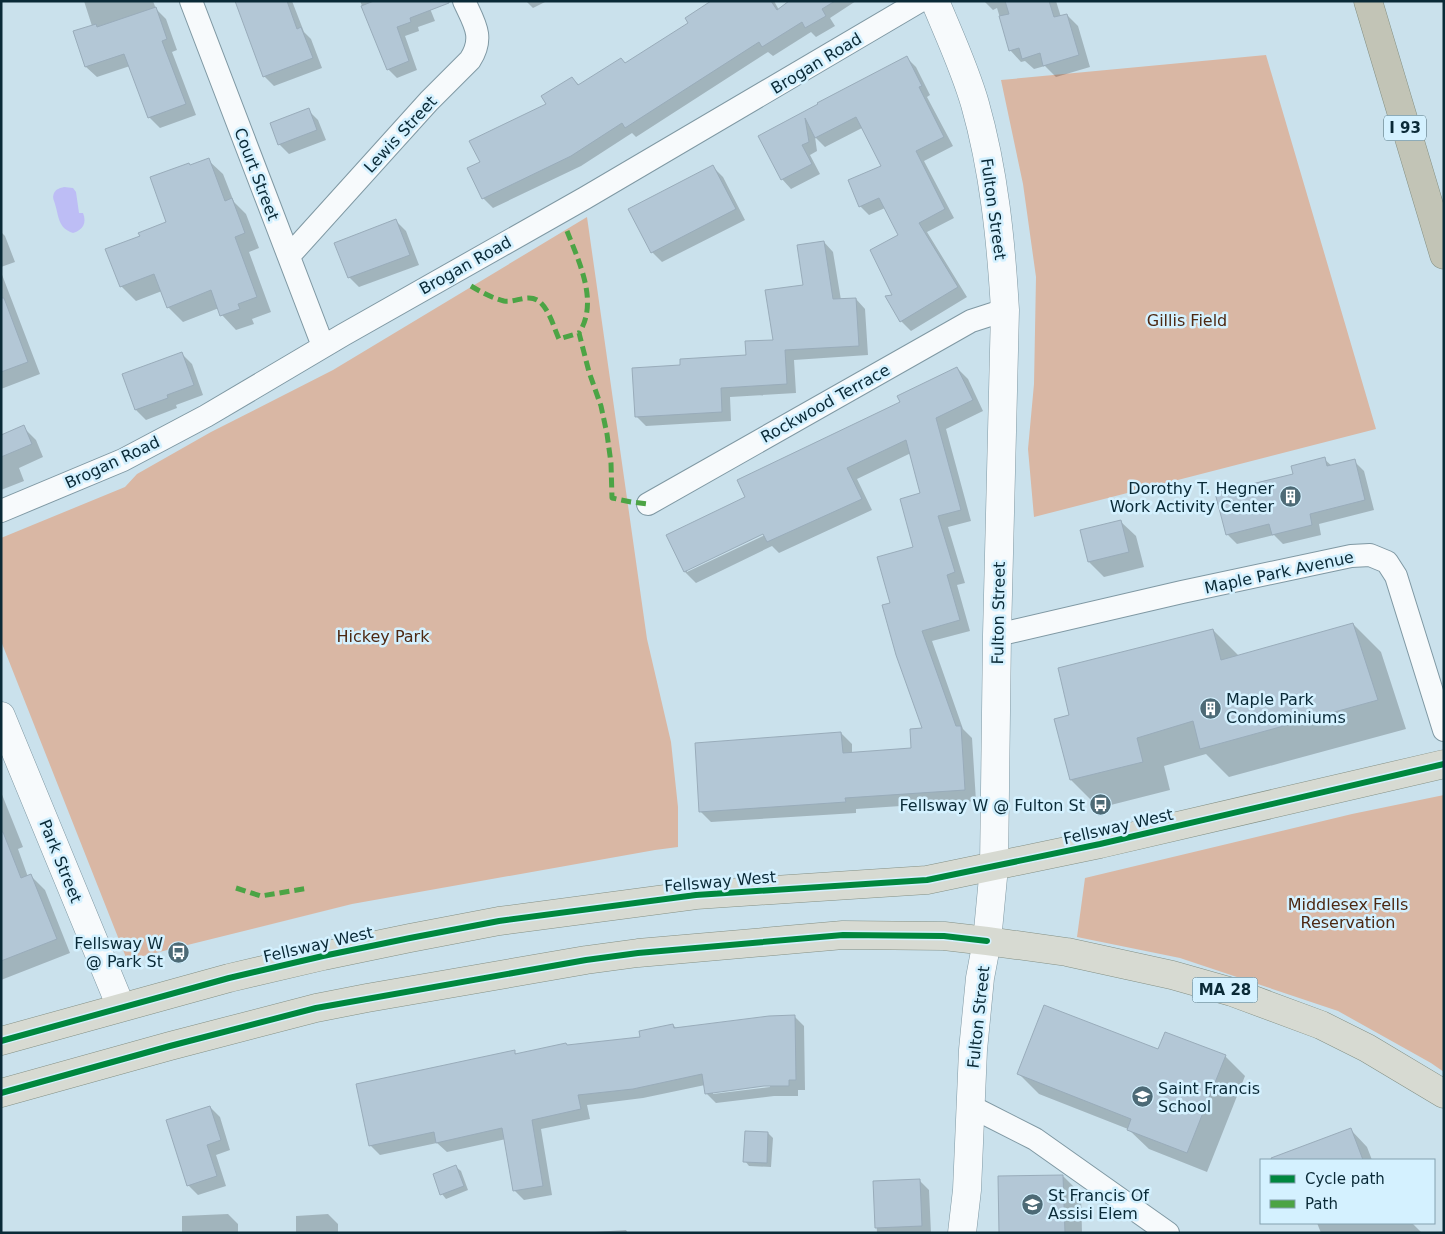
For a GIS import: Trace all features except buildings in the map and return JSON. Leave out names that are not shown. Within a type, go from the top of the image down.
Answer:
[{"type":"highway","name":"I 93","points":[[1368,1],[1444,255]]},
{"type":"main road","name":"Fellsway West","points":[[1,1041],[230,978],[323,956],[500,922],[696,895],[927,880],[1100,844],[1444,764]]},
{"type":"main road","name":"MA 28","points":[[1,1094],[170,1046],[316,1008],[586,960],[638,953],[844,936],[944,936],[987,941],[1067,952],[1172,976],[1232,992],[1321,1025],[1368,1048],[1444,1094]]},
{"type":"street","name":"Court Street","points":[[191,1],[323,346]]},
{"type":"street","name":"Lewis Street","points":[[289,256],[429,101],[470,60],[475,52],[478,35],[464,1]]},
{"type":"street","name":"Brogan Road","points":[[1,511],[123,460],[206,416],[323,346],[585,198],[920,1]]},
{"type":"street","name":"Fulton Street","points":[[935,1],[975,104],[996,200],[1003,262],[1005,310],[997,635],[994,867],[973,1050],[962,1233]]},
{"type":"street","name":"Rockwood Terrace","points":[[648,504],[971,321],[1005,310]]},
{"type":"street","name":"Maple Park Avenue","points":[[997,635],[1210,586],[1351,556],[1370,555],[1387,562],[1396,576],[1444,730]]},
{"type":"street","name":"Park Street","points":[[1,716],[120,1007]]},
{"type":"street","points":[[970,1106],[1035,1139],[1168,1233]]},
{"type":"green space","name":"Gillis Field","points":[[1266,55],[1376,429],[1034,517],[1028,449],[1034,384],[1036,277],[1023,184],[1001,80]]},
{"type":"green space","name":"Hickey Park","points":[[587,217],[647,639],[671,742],[678,807],[678,847],[352,904],[127,960],[1,641],[1,538],[125,487],[137,474],[211,432],[333,370]]},
{"type":"green space","name":"Middlesex Fells Reservation","points":[[1444,795],[1444,1072],[1338,1011],[1180,958],[1077,937],[1085,878],[1352,814]]},
{"type":"water","points":[[64,187],[73,188],[76,192],[79,213],[83,213],[85,220],[83,226],[73,233],[62,225],[53,199],[55,192]]},
{"type":"marked path","points":[[567,231],[581,269],[587,295],[585,321],[579,333]]},
{"type":"marked path","points":[[471,286],[487,295],[504,301],[528,298],[537,300],[547,311],[559,339],[579,333],[589,372],[601,406],[607,434],[611,463],[612,498],[648,504]]},
{"type":"marked path","points":[[236,888],[261,896],[309,888]]},
{"type":"cycle path","points":[[1,1041],[229,978],[410,938],[499,921],[696,895],[927,880],[1100,844],[1444,764]]},
{"type":"cycle path","points":[[1,1093],[316,1008],[586,960],[638,953],[843,935],[944,936],[987,941]]},
{"type":"place","name":"Dorothy T. Hegner Work Activity Center","points":[[1290,497]]},
{"type":"place","name":"Maple Park Condominiums","points":[[1210,708]]},
{"type":"place","name":"Fellsway W @ Fulton St","points":[[1101,805]]},
{"type":"place","name":"Fellsway W @ Park St","points":[[179,952]]},
{"type":"place","name":"Saint Francis School","points":[[1142,1097]]},
{"type":"place","name":"St Francis Of Assisi Elem","points":[[1032,1204]]}]
